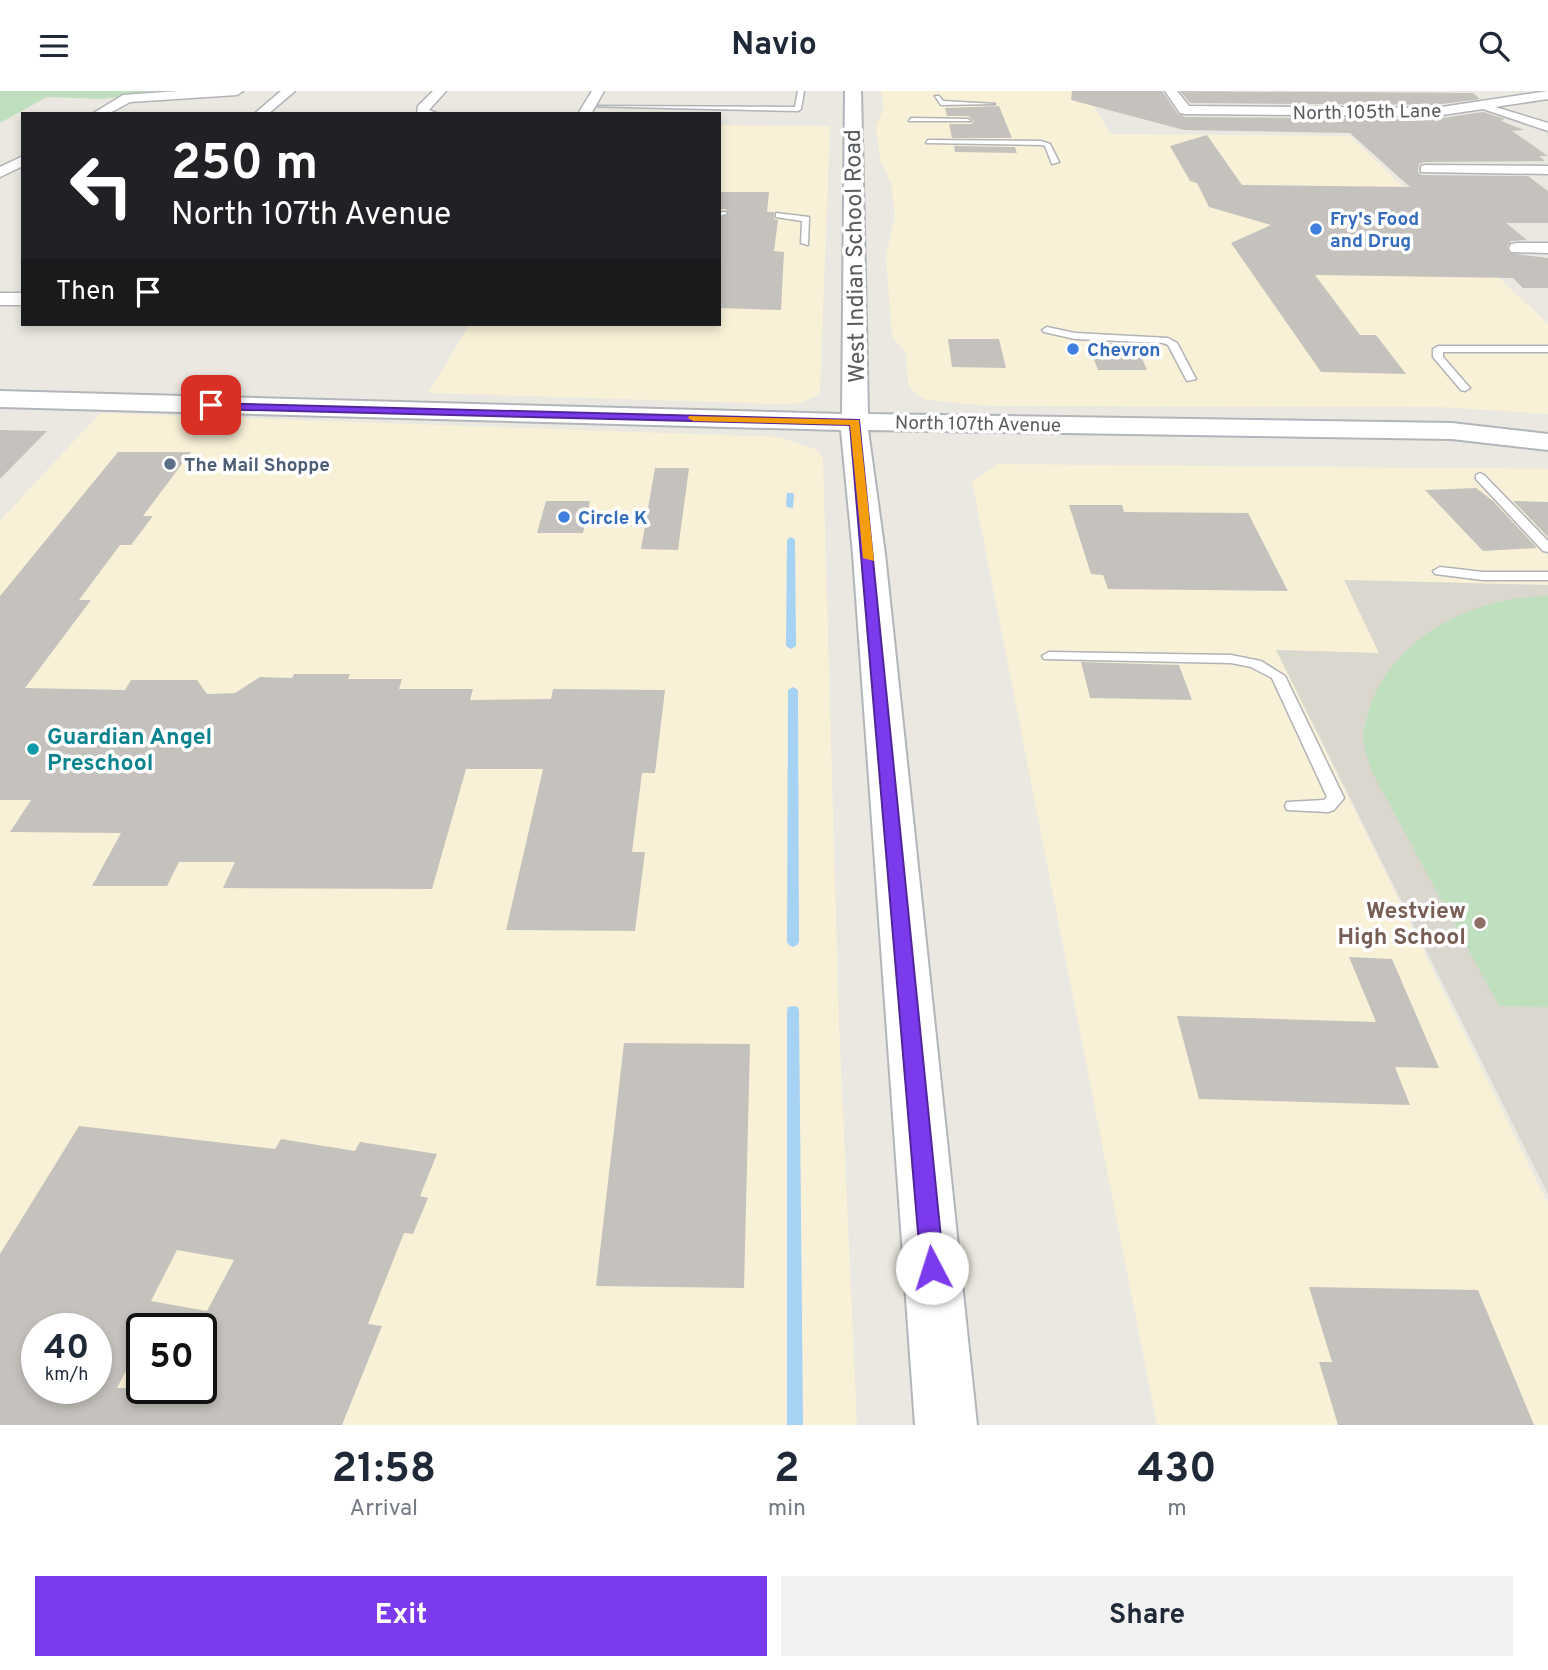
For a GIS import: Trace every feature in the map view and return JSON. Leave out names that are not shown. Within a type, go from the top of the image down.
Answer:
[{"type":"main road","name":"West Indian School Road","points":[[853,91],[855,422],[946,1425]]},
{"type":"main road","name":"North 107th Avenue","points":[[0,399],[855,422],[1452,431],[1519,441],[1548,442]]},
{"type":"main road","name":"North 107th Avenue","points":[[1452,431],[1498,422],[1548,422]]},
{"type":"street","points":[[102,112],[127,98],[237,91]]},
{"type":"street","points":[[263,112],[289,91]]},
{"type":"street","points":[[423,112],[440,91]]},
{"type":"street","points":[[587,110],[597,91]]},
{"type":"street","name":"North 105th Lane","points":[[1171,91],[1185,110],[1362,113],[1435,112],[1542,96]]},
{"type":"street","points":[[1514,91],[1542,96]]},
{"type":"street","points":[[1346,98],[1362,113]]},
{"type":"street","points":[[1480,106],[1548,127]]},
{"type":"street","points":[[0,173],[21,161]]},
{"type":"street","points":[[1426,169],[1548,170]]},
{"type":"street","points":[[1517,248],[1548,248]]},
{"type":"street","points":[[0,299],[21,299]]},
{"type":"lane","points":[[587,110],[712,103],[798,109],[801,91]]},
{"type":"lane","points":[[937,97],[941,103],[992,104]]},
{"type":"lane","points":[[911,120],[968,121]]},
{"type":"lane","points":[[983,121],[997,121]]},
{"type":"lane","points":[[928,142],[1041,143],[1048,145],[1055,162]]},
{"type":"lane","points":[[779,215],[806,219],[804,243]]},
{"type":"lane","points":[[1047,330],[1075,336],[1165,340],[1172,343],[1191,379]]},
{"type":"lane","points":[[1465,388],[1438,357],[1438,349],[1548,349]]},
{"type":"lane","points":[[1480,477],[1548,548]]},
{"type":"lane","points":[[1440,571],[1472,575],[1548,576]]},
{"type":"lane","points":[[1049,656],[1231,659],[1250,660],[1266,667],[1278,676],[1336,798],[1328,806],[1293,806]]},
{"type":"shaded area","points":[[881,91],[1086,91],[1110,134],[1350,136],[1548,324],[1548,414],[1439,407],[992,406],[926,400],[914,393],[908,383],[906,353],[892,337],[886,256],[895,217],[891,183],[880,160],[876,127],[884,107]]},
{"type":"shaded area","points":[[721,125],[830,126],[820,392],[816,396],[799,403],[776,404],[428,393],[469,326],[721,326]]},
{"type":"shaded area","points":[[100,413],[778,437],[817,450],[823,458],[839,1024],[857,1425],[0,1425],[0,521]]},
{"type":"shaded area","points":[[998,464],[1548,469],[1548,585],[1345,580],[1379,653],[1276,650],[1548,1204],[1548,1425],[1157,1425],[972,481]]},
{"type":"shaded area","name":"Westview High School","points":[[1344,580],[1548,585],[1548,1194],[1276,650],[1379,653]]},
{"type":"green space","points":[[0,91],[153,91],[104,99],[47,97],[0,123]]},
{"type":"green space","name":"Westview High School","points":[[1548,596],[1548,1007],[1499,1006],[1372,772],[1363,733],[1378,688],[1394,664],[1414,644],[1437,627],[1491,604]]},
{"type":"building","points":[[1072,91],[1162,91],[1178,114],[1185,117],[1435,119],[1483,112],[1505,119],[1501,121],[1524,130],[1512,131],[1548,156],[1539,156],[1545,161],[1425,162],[1419,164],[1418,172],[1421,175],[1528,176],[1548,191],[1548,223],[1506,223],[1527,240],[1511,241],[1507,247],[1509,253],[1548,258],[1548,288],[1523,288],[1513,278],[1315,275],[1360,335],[1376,335],[1406,374],[1321,372],[1231,243],[1271,225],[1209,207],[1197,183],[1190,181],[1170,146],[1207,135],[1242,185],[1410,187],[1350,133],[1184,130],[1071,100]]},
{"type":"building","points":[[1180,91],[1473,93],[1480,99],[1435,105],[1190,103]]},
{"type":"building","points":[[999,106],[1012,138],[952,138],[949,124],[971,124],[974,121],[968,116],[947,116],[945,108]]},
{"type":"building","points":[[954,146],[1015,147],[1017,153],[955,152]]},
{"type":"building","points":[[721,192],[769,192],[767,212],[774,212],[774,219],[778,220],[774,251],[784,252],[781,310],[721,308],[721,217],[729,215],[726,209],[721,209]]},
{"type":"building","points":[[948,339],[999,339],[1006,368],[952,367]]},
{"type":"building","points":[[1087,342],[1136,344],[1147,370],[1098,370]]},
{"type":"building","points":[[0,430],[47,431],[0,479]]},
{"type":"building","points":[[118,452],[191,452],[143,516],[153,516],[131,545],[120,545],[79,600],[91,600],[25,688],[125,690],[131,680],[197,680],[207,694],[235,693],[260,677],[350,674],[348,679],[402,679],[399,689],[473,689],[470,700],[551,699],[553,689],[665,690],[655,773],[642,773],[632,852],[645,852],[635,931],[506,930],[543,769],[466,769],[432,889],[223,888],[235,862],[179,862],[167,886],[92,886],[121,833],[10,832],[31,800],[0,800],[0,596]]},
{"type":"building","name":"Circle K","points":[[655,468],[689,468],[678,550],[641,549]]},
{"type":"building","points":[[1476,488],[1493,501],[1537,548],[1483,551],[1425,490]]},
{"type":"building","name":"Circle K","points":[[546,501],[590,501],[583,533],[537,533]]},
{"type":"building","points":[[1513,501],[1548,502],[1548,537]]},
{"type":"building","points":[[1069,505],[1122,505],[1124,512],[1248,513],[1288,591],[1108,589],[1103,575],[1091,574]]},
{"type":"building","points":[[1081,662],[1179,665],[1192,700],[1090,698]]},
{"type":"building","points":[[1349,957],[1392,959],[1439,1068],[1395,1067],[1410,1105],[1199,1099],[1177,1016],[1376,1022]]},
{"type":"building","points":[[624,1043],[750,1044],[744,1288],[596,1286]]},
{"type":"building","points":[[79,1126],[275,1149],[281,1139],[355,1151],[360,1142],[437,1154],[420,1196],[428,1198],[413,1234],[404,1233],[368,1324],[382,1326],[342,1425],[0,1425],[0,1254]],"holes":[[[177,1250],[234,1260],[207,1311],[151,1301]]]},
{"type":"building","points":[[1309,1287],[1478,1290],[1534,1425],[1338,1425],[1319,1362],[1332,1362]]},
{"type":"waterway","points":[[790,495],[790,506]]},
{"type":"waterway","points":[[791,540],[791,646]]},
{"type":"waterway","points":[[793,690],[793,942]]},
{"type":"waterway","points":[[793,1011],[795,1425]]},
{"type":"slow traffic","points":[[693,418],[855,422],[855,445],[869,558]]},
{"type":"place","name":"Fry's Food and Drug","points":[[1316,229]]},
{"type":"place","name":"Chevron","points":[[1073,349]]},
{"type":"place","name":"The Mail Shoppe","points":[[170,464]]},
{"type":"place","name":"Circle K","points":[[564,517]]},
{"type":"place","name":"Guardian Angel Preschool","points":[[33,749]]},
{"type":"place","name":"Westview High School","points":[[1480,923]]},
{"type":"route","points":[[211,405],[855,422],[932,1268]]}]
